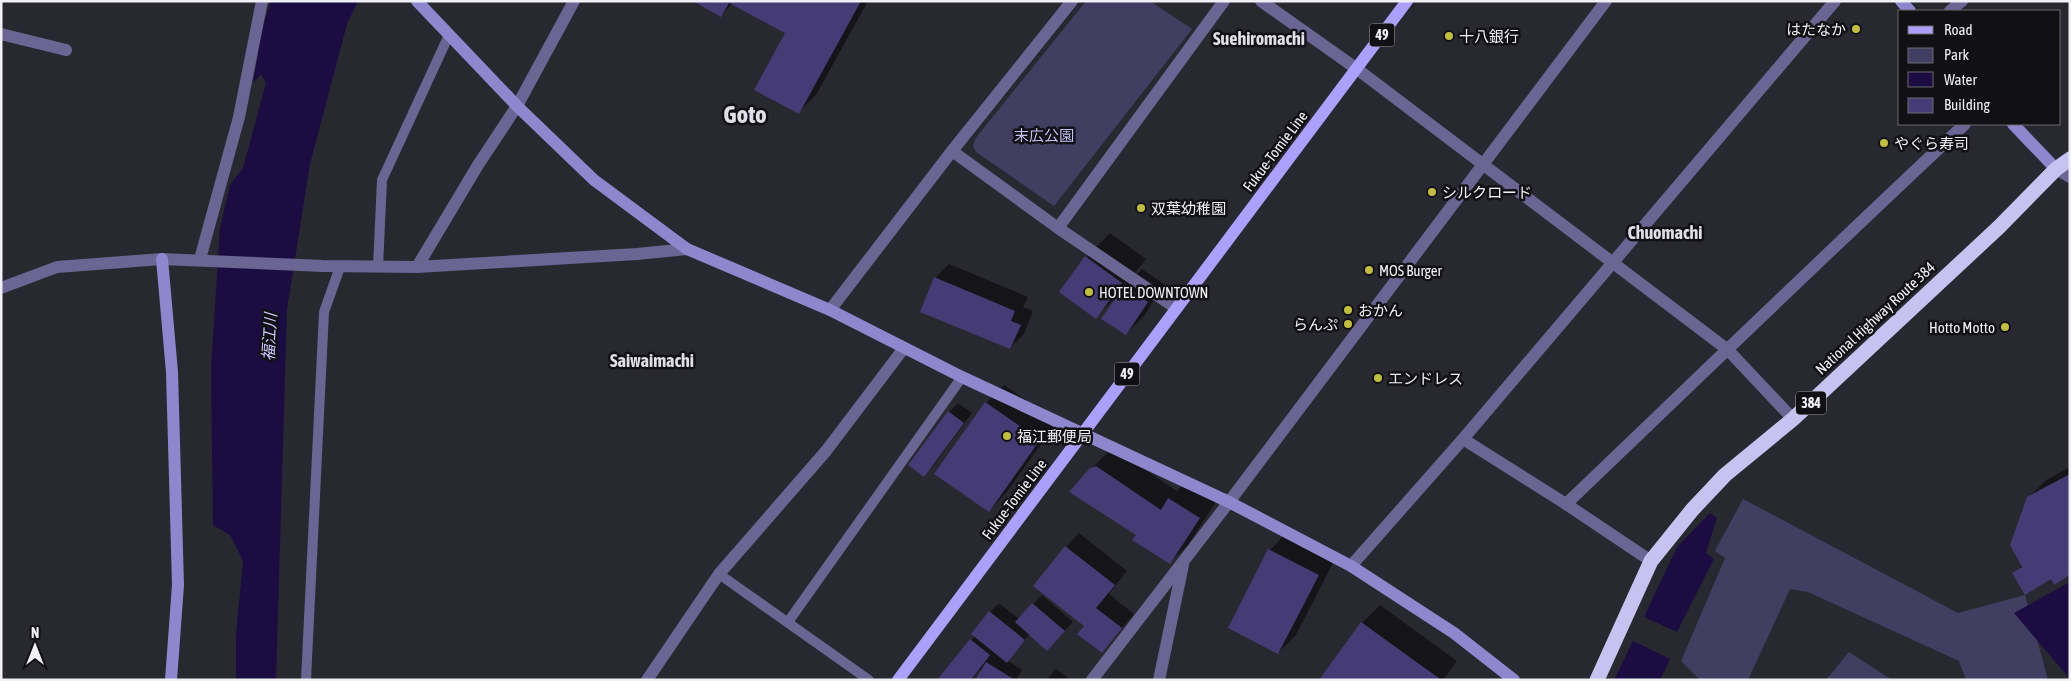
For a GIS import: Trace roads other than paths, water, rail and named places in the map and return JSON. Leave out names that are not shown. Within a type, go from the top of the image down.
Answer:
[{"type":"highway","name":"National Highway Route 384","points":[[1597,680],[1651,561],[1692,510],[1725,475],[1793,419],[1999,227],[2056,169],[2070,159]]},
{"type":"main road","name":"Fukue-Tomie Line","points":[[898,680],[1407,1]]},
{"type":"street","points":[[200,259],[239,117],[262,1]]},
{"type":"street","points":[[418,1],[517,106],[594,180],[686,249],[830,310],[962,377],[1229,502],[1351,566],[1454,633],[1514,680]]},
{"type":"street","points":[[417,267],[478,165],[517,106],[574,1]]},
{"type":"street","points":[[830,310],[952,151],[1072,1]]},
{"type":"street","points":[[1058,228],[1224,1]]},
{"type":"street","points":[[1261,1],[1357,70],[1728,350],[1793,419]]},
{"type":"street","points":[[1092,680],[1229,502],[1606,1]]},
{"type":"street","points":[[1351,566],[1463,439],[1835,1]]},
{"type":"street","points":[[1951,10],[1962,1]]},
{"type":"street","points":[[1,34],[66,50]]},
{"type":"street","points":[[1566,504],[1812,267],[1964,125]]},
{"type":"street","points":[[2014,125],[2056,169],[2070,177]]},
{"type":"street","points":[[952,151],[1058,228],[1176,308]]},
{"type":"street","points":[[1,288],[58,267],[162,259],[200,259],[340,267],[417,267],[637,254],[686,249]]},
{"type":"street","points":[[162,259],[172,372],[178,585],[171,680]]},
{"type":"street","points":[[647,680],[719,574],[826,451],[904,348]]},
{"type":"street","points":[[1463,439],[1566,504],[1651,561]]},
{"type":"street","points":[[1159,680],[1184,560]]},
{"type":"lane","points":[[378,267],[382,180],[450,35]]},
{"type":"lane","points":[[306,680],[324,312],[340,267]]},
{"type":"lane","points":[[788,622],[962,377]]},
{"type":"lane","points":[[719,574],[869,680]]},
{"type":"water","name":"福江川","points":[[271,1],[358,1],[347,24],[310,164],[287,309],[276,680],[236,680],[236,634],[243,561],[230,535],[213,525],[211,368],[220,228],[230,185],[243,168],[266,83],[261,74],[253,83],[262,28]]},
{"type":"water","points":[[1710,513],[1717,518],[1706,553],[1714,559],[1677,632],[1644,617],[1677,547]]},
{"type":"water","points":[[2070,582],[2070,679],[2014,613]]},
{"type":"water","points":[[1633,641],[1670,659],[1660,680],[1614,680]]},
{"type":"place","name":"はたなか","points":[[1856,29]]},
{"type":"place","name":"十八銀行","points":[[1449,36]]},
{"type":"place","name":"やぐら寿司","points":[[1884,143]]},
{"type":"place","name":"シルクロード","points":[[1432,192]]},
{"type":"place","name":"双葉幼稚園","points":[[1141,208]]},
{"type":"place","name":"MOS Burger","points":[[1369,270]]},
{"type":"place","name":"HOTEL DOWNTOWN","points":[[1089,292]]},
{"type":"place","name":"おかん","points":[[1348,310]]},
{"type":"place","name":"らんぷ","points":[[1348,324]]},
{"type":"place","name":"Hotto Motto","points":[[2005,327]]},
{"type":"place","name":"エンドレス","points":[[1378,378]]},
{"type":"place","name":"福江郵便局","points":[[1007,436]]},
{"type":"district","name":"Suehiromachi","points":[[1259,38]]},
{"type":"district","name":"Goto","points":[[745,114]]},
{"type":"district","name":"Chuomachi","points":[[1665,232]]},
{"type":"district","name":"Saiwaimachi","points":[[652,360]]},
{"type":"park label","name":"末広公園","points":[[1044,135]]}]
